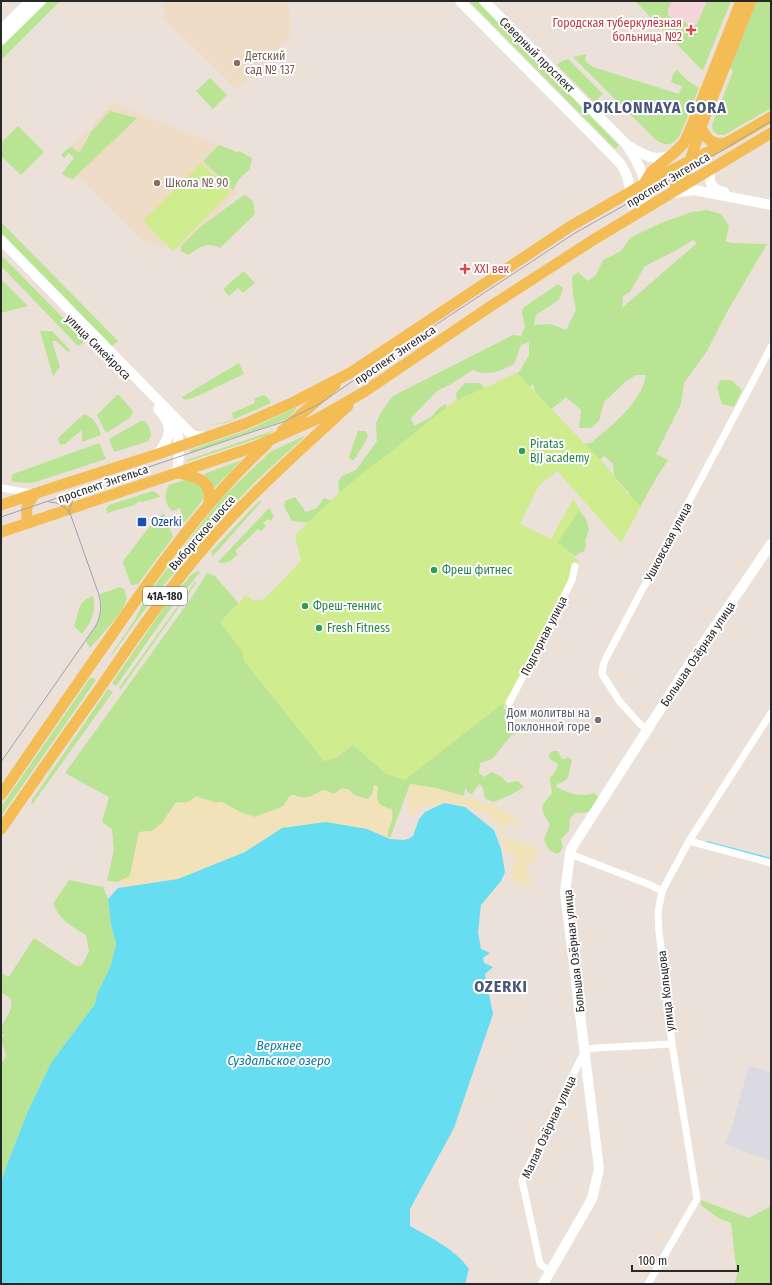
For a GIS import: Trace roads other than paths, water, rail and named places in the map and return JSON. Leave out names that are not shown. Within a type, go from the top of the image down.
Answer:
[{"type":"main road","points":[[644,184],[651,172],[684,144],[741,1]]},
{"type":"main road","points":[[670,194],[683,177],[751,1]]},
{"type":"main road","name":"проспект Энгельса","points":[[1,505],[180,447],[247,423],[283,407],[350,373],[571,226],[644,184],[730,141],[771,117]]},
{"type":"main road","points":[[702,127],[704,134],[709,140],[722,144],[730,141]]},
{"type":"main road","name":"проспект Энгельса","points":[[1,532],[254,447],[318,419],[364,392],[491,306],[593,240],[771,133]]},
{"type":"main road","name":"Выборгское шоссе","points":[[1,795],[179,540],[236,474],[272,439],[350,373]]},
{"type":"main road","name":"Выборгское шоссе","points":[[1,829],[172,586],[224,526],[274,474],[364,392]]},
{"type":"main road","points":[[177,473],[191,476],[204,482],[210,492],[209,504]]},
{"type":"main road","points":[[28,523],[26,508],[35,494]]},
{"type":"main road","points":[[100,652],[101,660],[104,664],[116,664]]},
{"type":"street","points":[[1,30],[30,1]]},
{"type":"street","points":[[1,40],[40,1]]},
{"type":"street","name":"Северный проспект","points":[[460,1],[620,163],[628,178],[630,193]]},
{"type":"street","name":"Северный проспект","points":[[484,1],[626,144],[639,165],[646,193],[645,209]]},
{"type":"street","points":[[626,144],[650,158],[668,157],[675,152]]},
{"type":"street","points":[[711,168],[709,177],[710,183],[717,191],[771,204]]},
{"type":"street","points":[[670,194],[694,190],[771,204]]},
{"type":"street","name":"улица Сикейроса","points":[[1,240],[190,433],[195,436],[205,437]]},
{"type":"street","name":"улица Сикейроса","points":[[1,249],[167,419],[169,427],[168,437],[166,444],[158,454]]},
{"type":"street","name":"Ушковская улица","points":[[648,730],[641,725],[620,702],[602,674],[603,666],[771,347]]},
{"type":"street","name":"улица Сикейроса","points":[[173,416],[180,447],[177,473]]},
{"type":"street","points":[[1,488],[35,494]]},
{"type":"street","name":"Большая Озёрная улица","points":[[543,1284],[592,1199],[599,1169],[565,892],[570,854],[574,845],[690,663],[771,544]]},
{"type":"street","name":"Подгорная улица","points":[[509,703],[572,580],[574,566]]},
{"type":"street","name":"улица Кольцова","points":[[648,1284],[697,1199],[672,1044],[658,912],[662,891],[689,841],[771,713]]},
{"type":"street","points":[[689,841],[771,863]]},
{"type":"street","points":[[570,854],[648,884],[662,891]]},
{"type":"street","points":[[584,1050],[595,1048],[672,1044]]},
{"type":"street","name":"Малая Озёрная улица","points":[[550,1272],[540,1264],[522,1180],[584,1050]]},
{"type":"water","name":"Верхнее Суздальское озеро","points":[[444,803],[465,807],[494,830],[501,849],[505,872],[501,881],[481,905],[478,932],[481,949],[490,953],[483,958],[484,963],[493,967],[485,974],[493,1014],[454,1128],[410,1209],[410,1226],[449,1249],[469,1269],[465,1284],[1,1284],[1,1182],[28,1111],[51,1063],[95,1004],[97,994],[111,965],[116,944],[111,925],[108,899],[118,888],[178,879],[245,852],[282,828],[326,822],[367,829],[390,839],[408,839],[413,836],[419,819],[425,812]]},
{"type":"waterway","points":[[707,842],[771,859]]},
{"type":"tram line","points":[[1,517],[283,422],[321,403],[396,351],[575,233],[716,154],[771,121]]},
{"type":"tram line","points":[[69,514],[73,501],[82,491]]},
{"type":"tram line","points":[[1,762],[95,627],[100,615],[101,607],[99,595],[70,513],[61,505],[49,502]]},
{"type":"place","name":"Городская туберкулёзная больница №2","points":[[691,30]]},
{"type":"place","name":"Детский сад № 137","points":[[237,63]]},
{"type":"place","name":"Школа № 90","points":[[157,183]]},
{"type":"place","name":"XXI век","points":[[465,269]]},
{"type":"place","name":"Piratas BJJ academy","points":[[522,451]]},
{"type":"place","name":"Ozerki","points":[[142,522]]},
{"type":"place","name":"Фреш фитнес","points":[[434,570]]},
{"type":"place","name":"Фреш-теннис","points":[[305,606]]},
{"type":"place","name":"Fresh Fitness","points":[[319,628]]},
{"type":"place","name":"Дом молитвы на Поклонной горе","points":[[598,720]]},
{"type":"district","name":"POKLONNAYA GORA","points":[[655,107]]},
{"type":"district","name":"OZERKI","points":[[501,986]]}]
